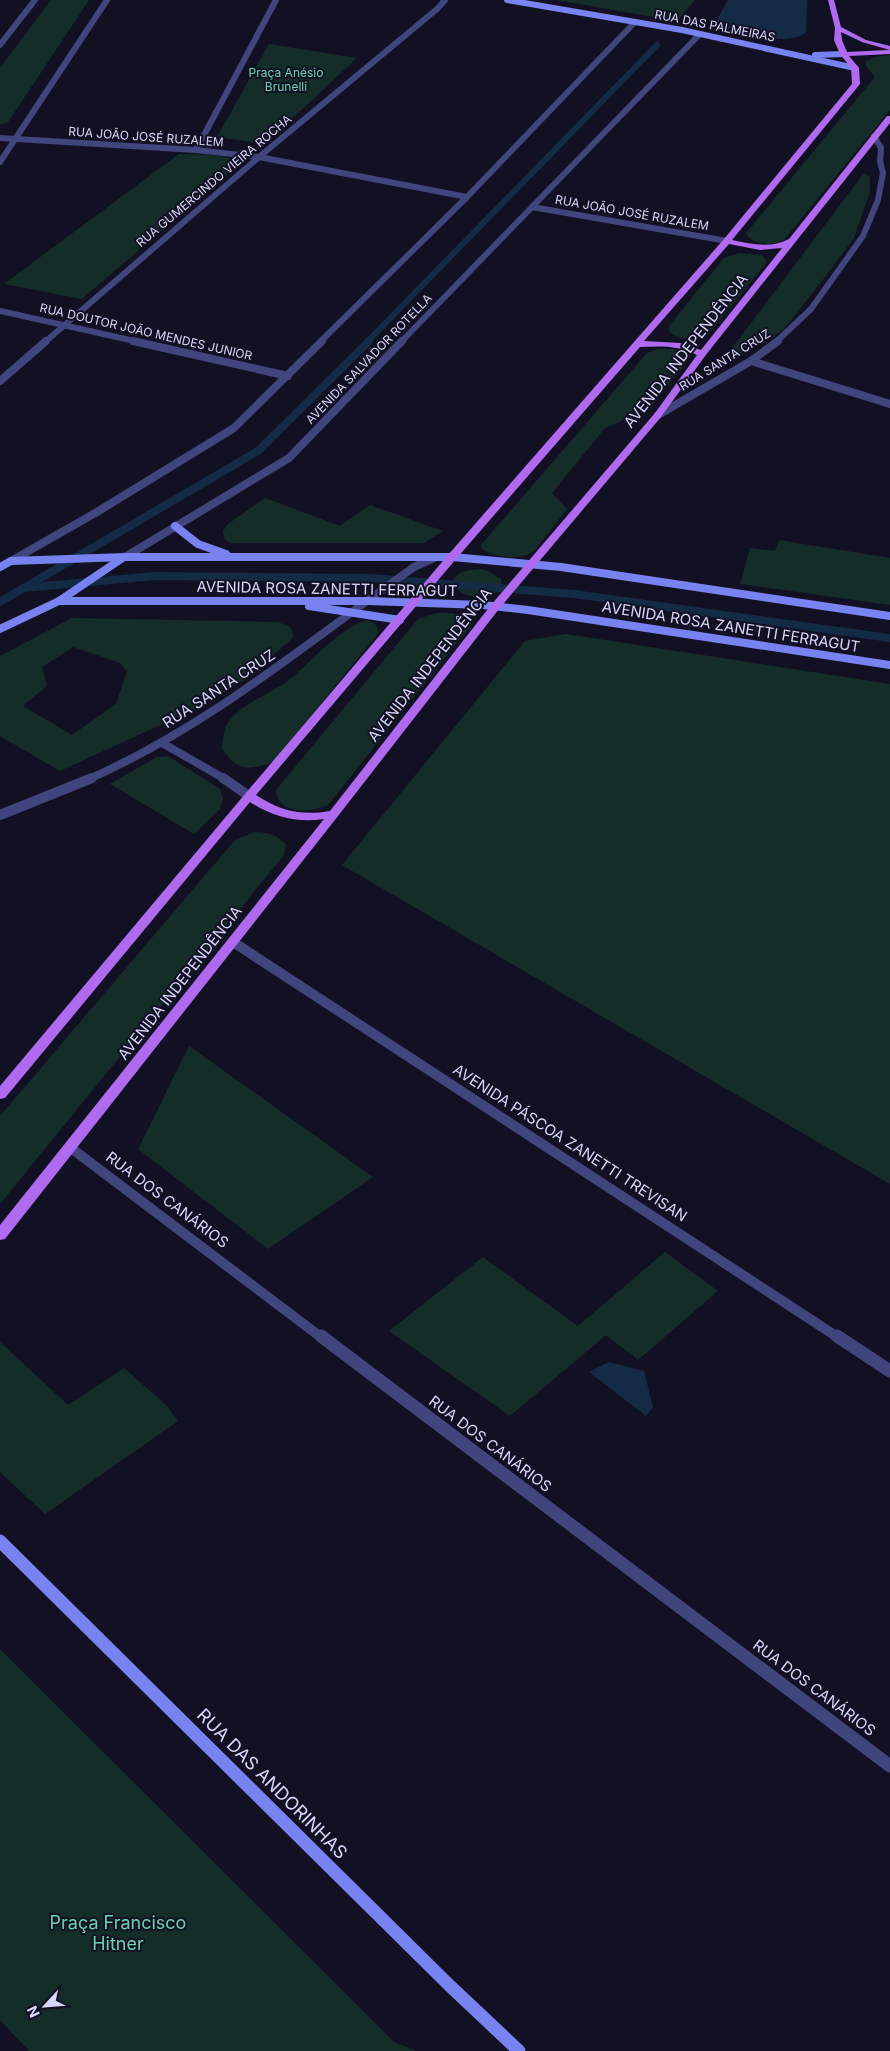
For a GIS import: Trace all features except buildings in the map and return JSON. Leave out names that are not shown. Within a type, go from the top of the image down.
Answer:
[{"type":"main road","name":"RUA DAS PALMEIRAS","points":[[507,0],[580,11],[698,34],[855,68]]},
{"type":"main road","points":[[0,1095],[249,796],[452,557],[640,344],[856,84],[855,68],[844,54],[838,40],[838,28],[831,0]]},
{"type":"main road","points":[[838,28],[864,41],[890,48]]},
{"type":"main road","points":[[844,54],[890,52]]},
{"type":"main road","name":"RUA DAS PALMEIRAS","points":[[801,55],[844,54]]},
{"type":"main road","name":"AVENIDA INDEPENDÊNCIA","points":[[0,1235],[71,1148],[495,607],[658,416],[702,354],[890,118]]},
{"type":"main road","points":[[727,241],[763,248],[778,248],[794,240]]},
{"type":"main road","points":[[640,344],[674,344],[696,350],[702,354]]},
{"type":"main road","points":[[175,526],[188,540],[211,550],[242,558]]},
{"type":"main road","name":"AVENIDA ROSA ZANETTI FERRAGUT","points":[[11,561],[125,557],[452,557],[574,569],[890,616]]},
{"type":"main road","name":"AVENIDA SALVADOR ROTELLA","points":[[0,629],[59,602],[125,557]]},
{"type":"main road","points":[[0,567],[11,561]]},
{"type":"main road","name":"AVENIDA ROSA ZANETTI FERRAGUT","points":[[59,602],[368,601],[495,607],[890,665]]},
{"type":"main road","points":[[275,602],[400,620]]},
{"type":"main road","points":[[249,796],[282,816],[312,818],[334,814]]},
{"type":"main road","name":"RUA DAS ANDORINHAS","points":[[0,1541],[442,1978],[519,2051]]},
{"type":"street","points":[[0,45],[35,0]]},
{"type":"street","points":[[0,162],[107,0]]},
{"type":"street","points":[[196,150],[276,0]]},
{"type":"street","name":"RUA GUMERCINDO VIEIRA ROCHA","points":[[0,380],[259,157],[437,9],[445,0]]},
{"type":"street","points":[[11,561],[97,512],[234,428],[467,197],[635,22]]},
{"type":"street","name":"AVENIDA SALVADOR ROTELLA","points":[[125,557],[289,458],[698,34]]},
{"type":"street","name":"RUA SANTA CRUZ","points":[[658,416],[751,361],[785,336],[812,309],[863,236],[878,200],[883,174],[880,161],[882,148],[874,136]]},
{"type":"street","name":"RUA JOÃO JOSÉ RUZALEM","points":[[0,138],[196,150],[259,157],[467,197]]},
{"type":"street","name":"RUA JOÃO JOSÉ RUZALEM","points":[[532,207],[727,241]]},
{"type":"street","name":"RUA DOUTOR JOÃO MENDES JUNIOR","points":[[0,311],[288,376]]},
{"type":"street","points":[[751,361],[890,404]]},
{"type":"street","name":"RUA SANTA CRUZ","points":[[0,815],[75,786],[162,743],[261,680],[414,567],[436,557]]},
{"type":"street","points":[[162,743],[222,777],[249,796]]},
{"type":"street","name":"AVENIDA PÁSCOA ZANETTI TREVISAN","points":[[233,942],[890,1371]]},
{"type":"street","name":"RUA DOS CANÁRIOS","points":[[71,1148],[890,1766]]},
{"type":"green space","points":[[51,0],[89,0],[8,122],[0,125],[0,68]]},
{"type":"green space","points":[[556,0],[695,0],[677,21]]},
{"type":"green space","name":"Praça Anésio Brunelli","points":[[269,44],[357,58],[265,144],[217,137]]},
{"type":"green space","points":[[890,55],[890,110],[784,240],[763,244],[749,237],[746,233],[875,77],[866,66],[866,61]]},
{"type":"green space","points":[[179,154],[219,156],[234,160],[239,164],[82,299],[4,284]]},
{"type":"green space","points":[[864,173],[870,177],[870,192],[854,238],[822,281],[783,330],[741,354],[730,351]]},
{"type":"green space","points":[[739,253],[762,255],[767,262],[707,336],[686,339],[672,334],[669,331],[669,326],[724,258]]},
{"type":"green space","points":[[658,349],[673,349],[685,355],[687,362],[649,409],[605,428],[552,493],[567,509],[535,550],[523,556],[509,557],[482,549],[481,545],[647,353]]},
{"type":"green space","points":[[265,498],[340,526],[370,505],[443,531],[424,543],[230,543],[224,538],[223,531],[228,524]]},
{"type":"green space","points":[[779,540],[890,558],[890,605],[740,584],[750,548],[775,551]]},
{"type":"green space","points":[[479,569],[488,571],[501,579],[501,587],[497,592],[482,597],[473,596],[464,594],[452,583],[459,574]]},
{"type":"green space","points":[[436,613],[462,615],[473,623],[328,805],[313,810],[296,810],[282,804],[276,790],[418,619]]},
{"type":"green space","points":[[72,618],[278,622],[290,627],[294,637],[245,680],[195,709],[60,771],[0,736],[0,656]],"holes":[[[73,647],[120,663],[127,671],[116,704],[72,735],[23,706],[47,686],[42,667]]]},
{"type":"green space","points":[[367,620],[376,626],[378,630],[377,635],[273,762],[256,767],[244,767],[233,762],[222,749],[223,737],[230,720],[250,703],[288,681],[335,638]]},
{"type":"green space","points":[[566,634],[890,684],[890,1184],[342,865],[525,641]]},
{"type":"green space","points":[[168,756],[220,789],[223,799],[220,809],[194,834],[110,784],[157,757]]},
{"type":"green space","points":[[255,832],[269,833],[276,836],[286,845],[284,855],[0,1204],[0,1116],[235,840]]},
{"type":"green space","points":[[189,1046],[373,1177],[268,1249],[138,1149]]},
{"type":"green space","points":[[665,1252],[718,1291],[638,1360],[606,1335],[510,1416],[389,1331],[483,1257],[578,1326]]},
{"type":"green space","points":[[0,1342],[68,1405],[124,1368],[166,1405],[178,1421],[45,1514],[0,1472]]},
{"type":"green space","name":"Praça Francisco Hitner","points":[[0,1649],[394,2042],[416,2051],[29,2051],[0,2020]]},
{"type":"water","points":[[728,0],[807,0],[806,32],[798,37],[775,39],[714,25]]},
{"type":"water","points":[[609,1362],[644,1371],[653,1407],[646,1416],[589,1372]]},
{"type":"waterway","points":[[367,342],[657,45]]},
{"type":"waterway","points":[[24,588],[258,451],[369,341]]},
{"type":"waterway","points":[[24,588],[155,576],[370,578],[574,594],[890,638]]},
{"type":"waterway","points":[[0,602],[24,588]]}]
